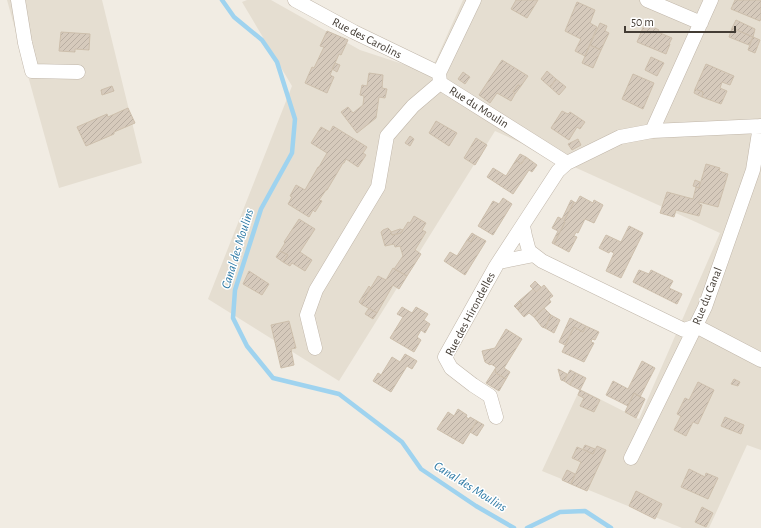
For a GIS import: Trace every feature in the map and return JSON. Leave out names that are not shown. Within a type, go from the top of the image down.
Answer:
[{"type":"street","points":[[18,0],[25,43],[32,71],[78,72]]},
{"type":"street","name":"Rue des Carolins","points":[[295,0],[440,78]]},
{"type":"street","points":[[440,78],[474,0]]},
{"type":"street","points":[[647,0],[701,23]]},
{"type":"street","points":[[652,131],[711,0]]},
{"type":"street","name":"Rue du Moulin","points":[[315,348],[307,316],[316,290],[378,186],[387,136],[440,78],[567,163]]},
{"type":"street","points":[[567,163],[620,137],[652,131],[760,126]]},
{"type":"street","name":"Rue du Canal","points":[[631,458],[705,307],[753,170],[760,126]]},
{"type":"street","name":"Rue des Hirondelles","points":[[496,417],[490,396],[451,368],[445,357],[499,262],[558,171],[567,163]]},
{"type":"street","points":[[523,226],[529,251],[542,261],[684,330],[696,326],[761,360]]},
{"type":"street","name":"Rue des Hirondelles","points":[[499,262],[534,255]]},
{"type":"shaded area","points":[[7,0],[102,0],[142,163],[59,188]]},
{"type":"shaded area","points":[[247,0],[271,0],[360,50],[430,73],[463,0],[761,0],[761,450],[747,445],[709,528],[682,528],[542,471],[580,389],[639,419],[720,233],[495,131],[339,381],[208,299],[292,86],[242,2]]},
{"type":"building","points":[[516,0],[538,0],[527,18],[511,9]]},
{"type":"building","points":[[735,0],[761,0],[760,21],[731,9]]},
{"type":"building","points":[[577,2],[595,10],[590,23],[597,27],[585,56],[575,51],[581,39],[565,31]]},
{"type":"building","points":[[736,20],[755,29],[753,37],[732,28]]},
{"type":"building","points":[[600,23],[607,26],[605,31],[609,33],[601,50],[590,45]]},
{"type":"building","points":[[645,23],[659,30],[658,32],[672,38],[666,54],[637,42]]},
{"type":"building","points":[[732,28],[753,37],[749,45],[729,37]]},
{"type":"building","points":[[327,31],[348,40],[341,55],[339,54],[330,75],[334,77],[327,93],[305,83],[312,67],[314,68],[324,47],[320,46]]},
{"type":"building","points":[[61,32],[90,34],[89,50],[75,49],[75,52],[59,51]]},
{"type":"building","points":[[753,37],[760,40],[755,53],[748,50]]},
{"type":"building","points":[[590,45],[601,50],[593,68],[582,63]]},
{"type":"building","points":[[651,57],[664,63],[657,76],[645,70]]},
{"type":"building","points":[[502,60],[528,76],[521,86],[518,85],[513,92],[515,94],[511,101],[497,93],[490,103],[479,95]]},
{"type":"building","points":[[335,63],[340,65],[337,72],[332,69]]},
{"type":"building","points":[[706,64],[734,76],[730,85],[722,82],[720,88],[727,91],[721,104],[702,97],[703,92],[695,89]]},
{"type":"building","points":[[547,71],[556,79],[550,87],[541,79]]},
{"type":"building","points":[[463,72],[470,77],[465,84],[458,79]]},
{"type":"building","points":[[369,73],[383,75],[382,88],[387,89],[385,98],[379,97],[376,118],[357,133],[341,112],[348,107],[353,113],[363,105],[364,96],[360,95],[362,85],[367,86]]},
{"type":"building","points":[[633,74],[654,83],[643,109],[622,99]]},
{"type":"building","points":[[556,79],[566,87],[559,95],[550,87]]},
{"type":"building","points":[[518,85],[521,86],[515,94],[513,92]]},
{"type":"building","points":[[112,86],[114,91],[102,95],[101,90]]},
{"type":"building","points":[[695,89],[703,92],[702,97],[694,93]]},
{"type":"building","points":[[128,108],[135,123],[86,146],[77,127],[107,114],[108,117]]},
{"type":"building","points":[[562,111],[568,114],[570,112],[585,122],[580,129],[577,127],[569,140],[551,128]]},
{"type":"building","points":[[436,121],[457,133],[449,146],[429,133]]},
{"type":"building","points":[[333,126],[367,147],[363,153],[366,155],[358,167],[346,159],[319,200],[322,201],[315,212],[313,210],[309,217],[288,204],[292,197],[290,196],[296,185],[305,190],[327,153],[311,143],[321,127],[330,132]]},
{"type":"building","points":[[410,136],[414,139],[410,146],[405,143]]},
{"type":"building","points":[[476,138],[487,145],[475,165],[464,158]]},
{"type":"building","points":[[578,139],[581,145],[572,150],[568,144]]},
{"type":"building","points":[[520,154],[526,157],[521,164],[516,160]]},
{"type":"building","points":[[526,157],[537,165],[532,172],[529,170],[513,194],[487,177],[493,168],[506,176],[516,160],[521,164]]},
{"type":"building","points":[[706,164],[720,168],[719,171],[728,174],[718,207],[699,202],[699,204],[702,205],[699,216],[676,210],[674,217],[660,213],[667,192],[693,199],[696,187],[699,188]]},
{"type":"building","points":[[695,180],[700,182],[699,188],[693,186]]},
{"type":"building","points":[[580,196],[593,203],[594,200],[603,205],[594,223],[585,219],[578,233],[576,232],[574,236],[577,237],[569,252],[554,244],[574,202],[576,203]]},
{"type":"building","points":[[503,198],[512,204],[493,235],[478,226],[493,201],[499,204]]},
{"type":"building","points":[[571,200],[574,202],[554,244],[552,243],[558,231],[552,228],[558,217],[562,219]]},
{"type":"building","points":[[414,216],[426,223],[422,230],[426,232],[415,250],[421,254],[407,276],[394,269],[403,256],[400,246],[395,247],[394,244],[385,246],[381,232],[388,228],[392,235],[401,233]]},
{"type":"building","points":[[299,219],[315,229],[300,252],[312,260],[305,271],[292,263],[290,266],[283,262],[288,255],[280,251]]},
{"type":"building","points":[[629,226],[643,233],[621,278],[606,271],[614,253],[610,251],[609,253],[599,248],[606,235],[621,242]]},
{"type":"building","points":[[400,229],[403,230],[401,233],[392,235],[391,232]]},
{"type":"building","points":[[472,233],[475,235],[471,242],[467,240]]},
{"type":"building","points":[[475,235],[486,241],[465,275],[444,261],[450,252],[457,256],[467,240],[471,242]]},
{"type":"building","points":[[280,251],[288,255],[283,262],[276,257]]},
{"type":"building","points":[[393,268],[407,276],[399,289],[393,285],[377,313],[361,304],[378,276],[386,280]]},
{"type":"building","points":[[639,270],[649,274],[651,270],[673,281],[669,288],[682,294],[677,304],[633,282]]},
{"type":"building","points":[[249,271],[269,284],[262,295],[243,284]]},
{"type":"building","points":[[535,281],[541,287],[536,292],[530,286]]},
{"type":"building","points":[[544,285],[553,296],[549,299],[551,302],[534,317],[529,313],[524,317],[517,309],[522,305],[519,301],[533,289],[536,292]]},
{"type":"building","points":[[369,286],[371,288],[361,304],[359,302]]},
{"type":"building","points":[[519,301],[522,305],[517,309],[514,306]]},
{"type":"building","points":[[402,307],[412,313],[416,307],[428,314],[424,320],[430,324],[425,333],[421,330],[417,337],[421,340],[414,352],[390,338],[403,317],[397,314]]},
{"type":"building","points":[[369,308],[377,313],[373,319],[365,314]]},
{"type":"building","points":[[544,308],[551,315],[545,328],[542,327],[534,317]]},
{"type":"building","points":[[551,315],[560,320],[554,333],[545,328]]},
{"type":"building","points":[[570,318],[586,326],[583,332],[574,327],[565,345],[559,342]]},
{"type":"building","points":[[289,321],[296,348],[291,349],[294,365],[281,368],[271,325]]},
{"type":"building","points":[[586,326],[599,332],[595,340],[592,339],[591,342],[594,343],[584,362],[562,352],[574,327],[583,332]]},
{"type":"building","points":[[506,329],[522,339],[504,368],[510,372],[506,379],[496,373],[496,367],[485,362],[482,351],[495,348]]},
{"type":"building","points":[[405,354],[417,361],[412,369],[407,366],[391,392],[373,381],[378,373],[381,375],[392,357],[400,362]]},
{"type":"building","points":[[642,361],[655,368],[640,397],[634,393],[628,406],[606,395],[613,381],[628,389]]},
{"type":"building","points":[[495,369],[496,373],[506,379],[499,391],[486,383]]},
{"type":"building","points":[[558,369],[567,374],[564,381],[561,380]]},
{"type":"building","points":[[570,370],[576,373],[570,385],[564,381]]},
{"type":"building","points":[[576,373],[586,378],[580,390],[570,385]]},
{"type":"building","points":[[734,379],[740,382],[738,386],[731,384]]},
{"type":"building","points":[[698,382],[714,390],[698,424],[693,422],[686,436],[674,430],[681,416],[677,414],[685,398],[689,400]]},
{"type":"building","points":[[580,390],[600,400],[594,412],[580,406],[584,398],[578,395]]},
{"type":"building","points":[[634,393],[645,399],[636,418],[625,412]]},
{"type":"building","points":[[458,409],[467,415],[466,417],[469,419],[470,417],[477,421],[463,444],[437,429],[448,412],[454,416]]},
{"type":"building","points":[[725,417],[744,425],[741,434],[721,426]]},
{"type":"building","points":[[477,421],[484,425],[477,436],[470,432]]},
{"type":"building","points":[[585,445],[595,449],[593,454],[583,449]]},
{"type":"building","points":[[597,446],[606,450],[587,491],[571,484],[581,462],[572,458],[577,447],[593,454]]},
{"type":"building","points":[[689,469],[705,477],[706,473],[718,478],[708,499],[681,487]]},
{"type":"building","points":[[567,470],[575,474],[571,484],[562,480]]},
{"type":"building","points":[[636,491],[662,504],[655,519],[629,506]]},
{"type":"building","points":[[702,507],[713,513],[706,527],[695,522]]},
{"type":"waterway","name":"Canal des Moulins","points":[[222,0],[234,17],[262,40],[277,62],[295,119],[292,153],[261,209],[235,290],[233,318],[247,346],[273,378],[339,394],[402,442],[421,469],[476,506],[514,528]]},
{"type":"waterway","name":"Canal des Moulins","points":[[527,528],[560,512],[585,511],[611,528]]}]
